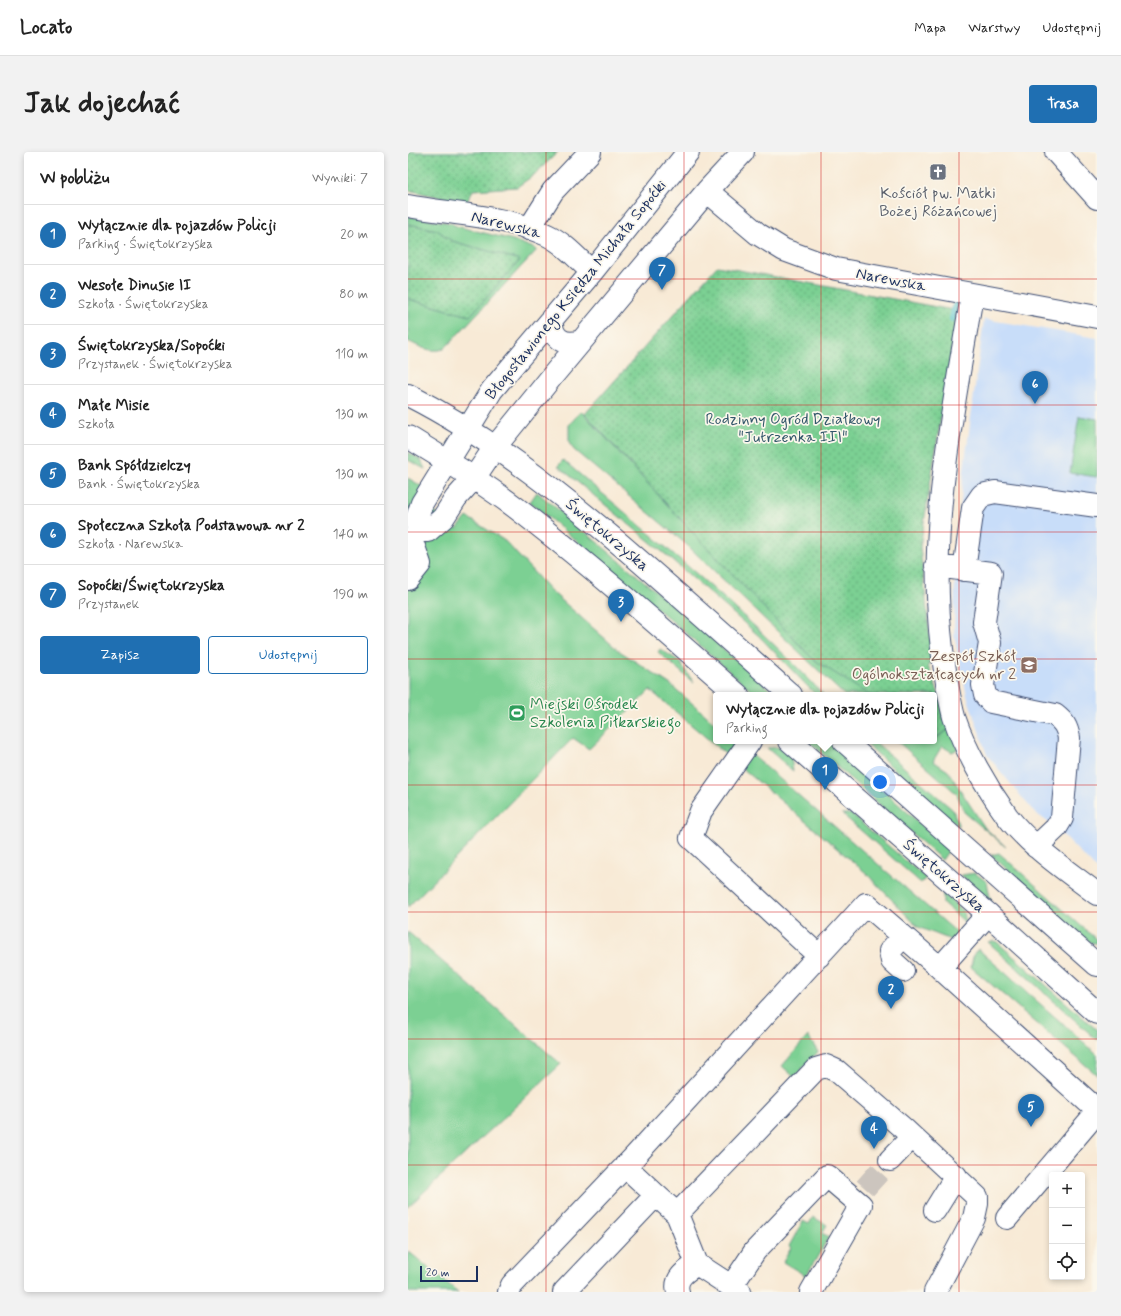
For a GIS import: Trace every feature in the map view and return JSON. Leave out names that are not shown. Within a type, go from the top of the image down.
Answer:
[{"type":"street","points":[[529,229],[553,191],[590,152]]},
{"type":"street","name":"Błogosławionego Księdza Michała Sopoćki","points":[[413,537],[422,503],[492,390],[592,272],[688,152]]},
{"type":"street","points":[[408,578],[420,564],[413,537],[428,531],[443,518],[456,498],[474,478],[495,447],[581,341],[707,191],[743,152]]},
{"type":"street","points":[[1056,152],[1097,198]]},
{"type":"street","name":"Narewska","points":[[707,191],[758,234],[784,250],[815,262],[844,271],[1097,317]]},
{"type":"street","name":"Narewska","points":[[408,206],[503,221],[547,234],[559,242],[592,272]]},
{"type":"street","points":[[972,294],[944,467],[938,519],[936,566],[944,669],[954,717],[973,760],[990,790],[1008,816],[1036,847],[1097,894]]},
{"type":"street","points":[[552,318],[552,331],[561,341],[568,344],[581,341]]},
{"type":"street","name":"Świętokrzyska","points":[[408,395],[495,447],[590,519],[788,692]]},
{"type":"street","points":[[408,437],[448,461],[514,506],[572,552],[735,692]]},
{"type":"street","points":[[964,570],[973,508],[982,495],[995,492],[1097,506]]},
{"type":"street","points":[[936,566],[991,573],[984,622],[990,643],[984,685],[985,695],[991,702],[999,705],[1055,715],[1064,722],[1068,729],[1069,738],[1062,818],[1056,828],[1036,847]]},
{"type":"street","points":[[748,744],[701,811],[691,838],[819,956]]},
{"type":"street","name":"Świętokrzyska","points":[[793,744],[988,914],[1097,1013]]},
{"type":"street","points":[[847,744],[1028,904],[1096,961]]},
{"type":"street","points":[[940,968],[994,907],[1002,902],[1010,900],[1019,900],[1028,904]]},
{"type":"street","points":[[509,1292],[512,1285],[625,1166],[866,904],[940,968],[1097,1111],[1007,1218]]},
{"type":"street","points":[[898,931],[890,951],[892,961],[903,970]]},
{"type":"street","points":[[677,1214],[808,1076],[820,1066],[831,1068],[837,1071],[912,1137],[977,1197],[976,1211],[935,1292]]},
{"type":"street","points":[[890,1160],[912,1137]]},
{"type":"street","points":[[625,1166],[677,1214],[696,1264],[735,1289],[755,1251],[827,1176],[861,1194],[861,1205],[812,1292]]},
{"type":"street","points":[[935,1210],[956,1176]]},
{"type":"street","points":[[564,1292],[656,1195]]},
{"type":"street","points":[[678,1292],[677,1281],[683,1272],[696,1264]]},
{"type":"shaded area","name":"Zespół Szkół Ogólnokształcących nr 2","points":[[984,319],[1097,338],[1097,870],[1056,828],[1034,812],[987,755],[967,696],[954,635],[955,569],[964,469]]},
{"type":"green space","points":[[408,152],[558,152],[534,175],[517,187],[473,190],[466,203],[408,190]]},
{"type":"green space","points":[[408,216],[451,223],[456,226],[513,240],[536,249],[536,251],[444,349],[430,350],[408,341],[408,299],[470,316],[520,260],[452,241],[437,230],[408,224]]},
{"type":"green space","points":[[408,224],[437,230],[452,241],[520,260],[470,316],[408,299]]},
{"type":"green space","name":"Rodzinny Ogród Działkowy \"Jutrzenka III\"","points":[[717,266],[958,311],[920,547],[931,646],[931,659],[928,666],[952,728],[937,737],[937,692],[864,692],[813,659],[696,536],[585,414]]},
{"type":"green space","points":[[581,411],[696,536],[813,659],[864,692],[841,692],[687,545],[574,450],[569,443],[569,425]]},
{"type":"green space","points":[[1079,416],[1097,419],[1097,477],[1070,473]]},
{"type":"green space","points":[[408,452],[421,460],[425,469],[408,460]]},
{"type":"green space","points":[[563,460],[664,545],[730,603],[821,692],[813,692],[759,636],[671,559],[558,466]]},
{"type":"green space","name":"Miejski Ośrodek Szkolenia Piłkarskiego","points":[[408,478],[423,487],[422,503],[457,529],[467,517],[505,541],[550,590],[618,650],[671,685],[713,721],[713,743],[650,690],[589,749],[573,738],[408,907]]},
{"type":"green space","points":[[537,492],[687,617],[773,692],[753,692],[679,627],[530,502]]},
{"type":"green space","points":[[660,649],[679,661],[694,683],[658,652]]},
{"type":"green space","points":[[952,728],[958,749],[952,752],[942,746],[933,761],[948,771],[985,828],[1006,847],[964,812],[957,794],[900,744],[937,744],[937,737]]},
{"type":"green space","name":"Miejski Ośrodek Szkolenia Piłkarskiego","points":[[714,744],[739,744],[961,936],[956,942],[918,927],[865,872]]},
{"type":"green space","points":[[811,744],[832,744],[949,850],[942,860]]},
{"type":"green space","points":[[866,744],[877,744],[953,810],[959,827]]},
{"type":"green space","points":[[779,747],[791,757],[793,771],[767,748]]},
{"type":"green space","points":[[842,814],[851,814],[926,878],[921,883]]},
{"type":"green space","points":[[999,853],[1097,940],[1097,943],[1091,943],[991,855]]},
{"type":"green space","points":[[975,873],[987,882],[991,902],[961,875]]},
{"type":"green space","points":[[943,893],[964,912],[966,923],[943,903]]},
{"type":"green space","points":[[408,932],[561,1064],[408,1207]]},
{"type":"green space","points":[[988,942],[997,942],[1097,1030],[1097,1040]]},
{"type":"green space","points":[[978,949],[1097,1054],[1097,1075],[971,967],[973,957]]},
{"type":"green space","points":[[808,1036],[818,1052],[794,1077],[782,1066]]},
{"type":"green space","points":[[813,1217],[827,1225],[822,1233],[829,1237],[806,1276],[783,1262],[791,1248],[789,1246],[803,1221],[809,1224]]},
{"type":"green space","points":[[408,1251],[458,1292],[408,1292]]},
{"type":"waterway","points":[[952,319],[955,305]]},
{"type":"tunnel","points":[[865,1188],[890,1160]]},
{"type":"place","name":"Kościół pw. Matki Bożej Różańcowej","points":[[938,172]]},
{"type":"place","name":"Sopoćki/Świętokrzyska","points":[[662,290]]},
{"type":"place","name":"Społeczna Szkoła Podstawowa nr 2","points":[[1035,404]]},
{"type":"place","name":"Świętokrzyska/Sopoćki","points":[[621,622]]},
{"type":"place","name":"Zespół Szkół Ogólnokształcących nr 2","points":[[1029,665]]},
{"type":"place","name":"Miejski Ośrodek Szkolenia Piłkarskiego","points":[[517,713]]},
{"type":"place","name":"Wyłącznie dla pojazdów Policji","points":[[825,790]]},
{"type":"place","name":"Wesołe Dinusie II","points":[[891,1009]]},
{"type":"place","name":"Bank Spółdzielczy","points":[[1031,1127]]},
{"type":"place","name":"Małe Misie","points":[[874,1149]]}]
